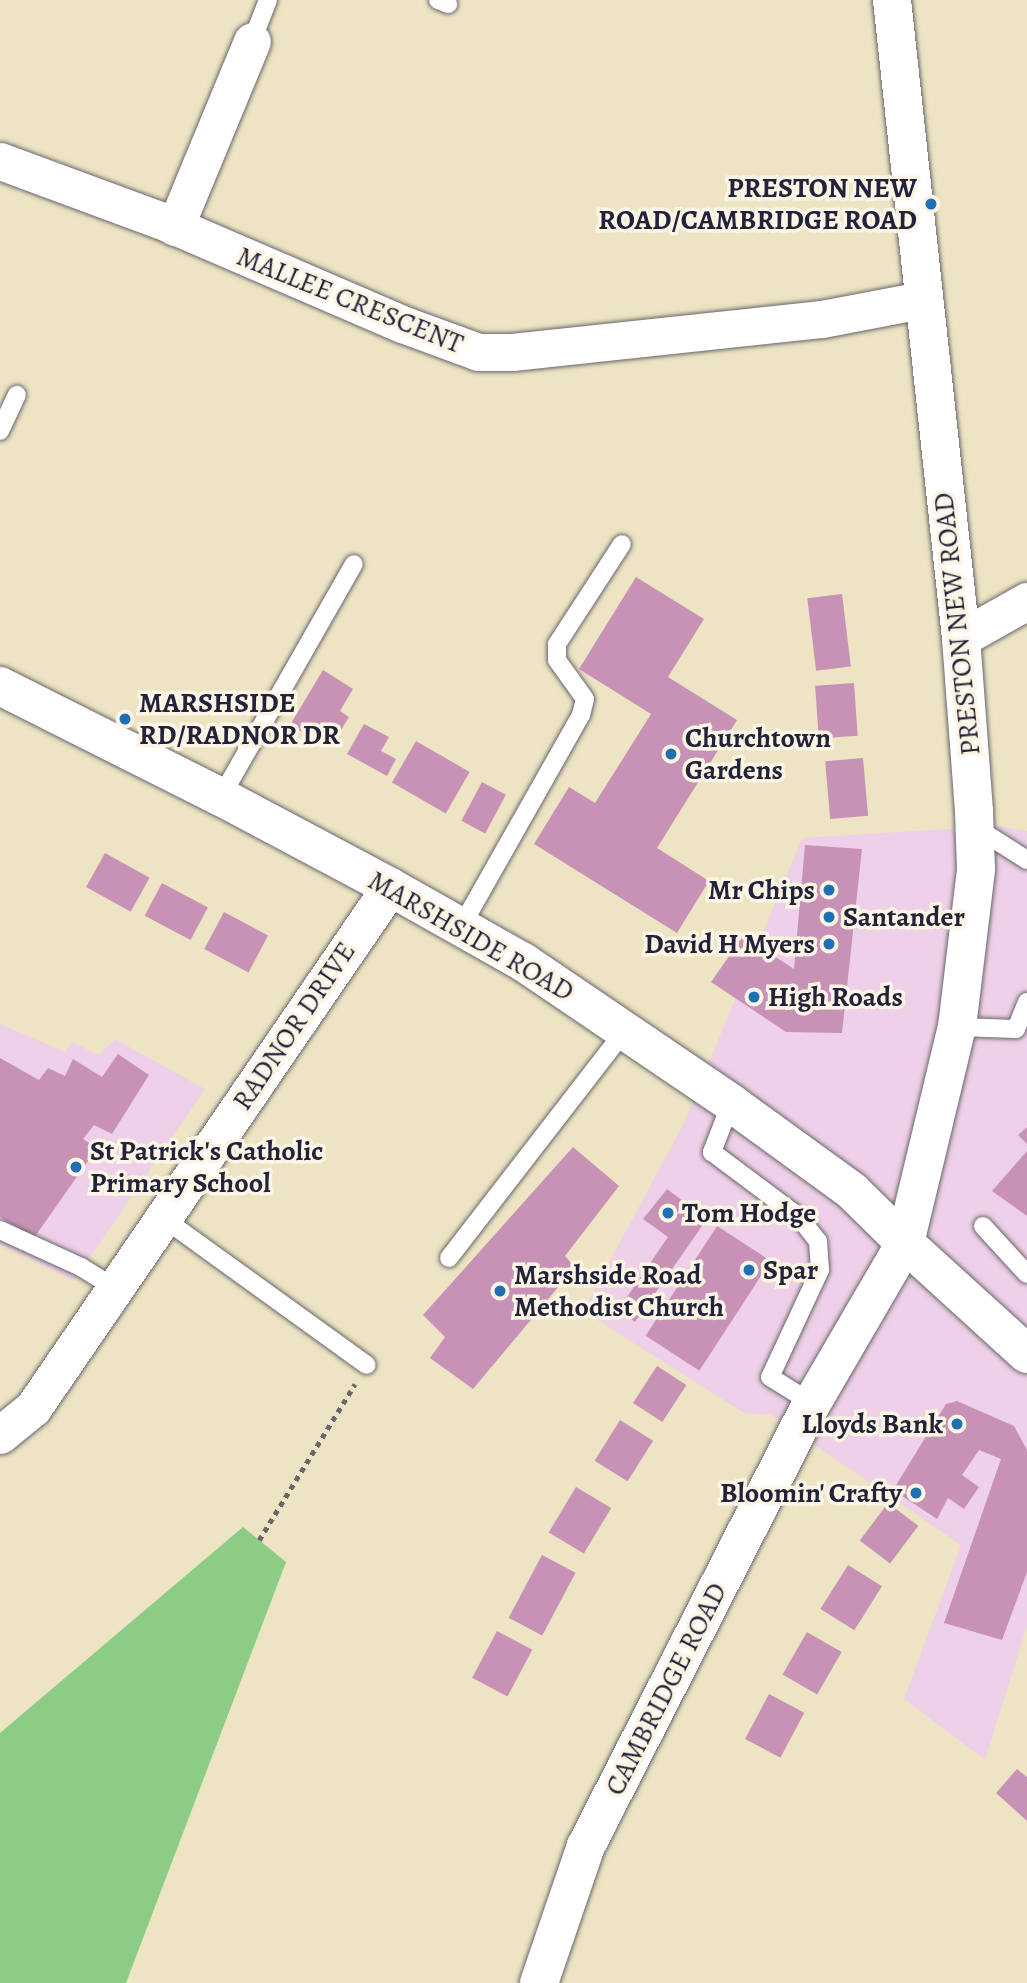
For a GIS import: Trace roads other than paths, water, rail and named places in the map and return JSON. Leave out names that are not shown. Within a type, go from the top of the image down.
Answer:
[{"type":"main road","name":"PRESTON NEW ROAD","points":[[812,1402],[905,1243],[957,1027],[976,869],[961,638],[922,300],[892,0]]},
{"type":"main road","name":"MARSHSIDE ROAD","points":[[0,686],[220,797],[390,887],[523,962],[731,1103],[852,1191],[905,1243]]},
{"type":"main road","points":[[905,1243],[1026,1348]]},
{"type":"main road","name":"CAMBRIDGE ROAD","points":[[539,1983],[586,1846],[812,1402]]},
{"type":"street","points":[[175,227],[252,41]]},
{"type":"street","name":"MALLEE CRESCENT","points":[[0,161],[175,227],[402,324],[478,352],[512,352],[822,319],[922,300]]},
{"type":"street","points":[[961,638],[1027,601]]},
{"type":"street","name":"RADNOR DRIVE","points":[[0,1435],[33,1408],[390,887]]},
{"type":"lane","points":[[252,41],[268,0]]},
{"type":"lane","points":[[0,431],[17,395]]},
{"type":"lane","points":[[461,927],[581,715],[585,699],[557,660],[557,644],[622,544]]},
{"type":"lane","points":[[220,797],[354,564]]},
{"type":"lane","points":[[975,827],[1027,860]]},
{"type":"lane","points":[[957,1027],[1016,1029],[1027,1002]]},
{"type":"lane","points":[[449,1258],[625,1030]]},
{"type":"lane","points":[[731,1103],[712,1152],[799,1217],[818,1241],[820,1270],[770,1377],[812,1402]]},
{"type":"lane","points":[[163,1218],[367,1365]]},
{"type":"lane","points":[[983,1226],[1027,1274]]},
{"type":"lane","points":[[0,1230],[81,1267],[116,1287]]},
{"type":"place","name":"PRESTON NEW ROAD/CAMBRIDGE ROAD","points":[[931,204]]},
{"type":"place","name":"MARSHSIDE RD/RADNOR DR","points":[[125,719]]},
{"type":"place","name":"Churchtown Gardens","points":[[671,754]]},
{"type":"place","name":"Mr Chips","points":[[829,890]]},
{"type":"place","name":"Santander","points":[[829,917]]},
{"type":"place","name":"David H Myers","points":[[829,944]]},
{"type":"place","name":"High Roads","points":[[754,997]]},
{"type":"place","name":"St Patrick's Catholic Primary School","points":[[76,1167]]},
{"type":"place","name":"Tom Hodge","points":[[668,1213]]},
{"type":"place","name":"Spar","points":[[749,1270]]},
{"type":"place","name":"Marshside Road Methodist Church","points":[[500,1291]]},
{"type":"place","name":"Lloyds Bank","points":[[957,1424]]},
{"type":"place","name":"Bloomin' Crafty","points":[[916,1493]]}]
